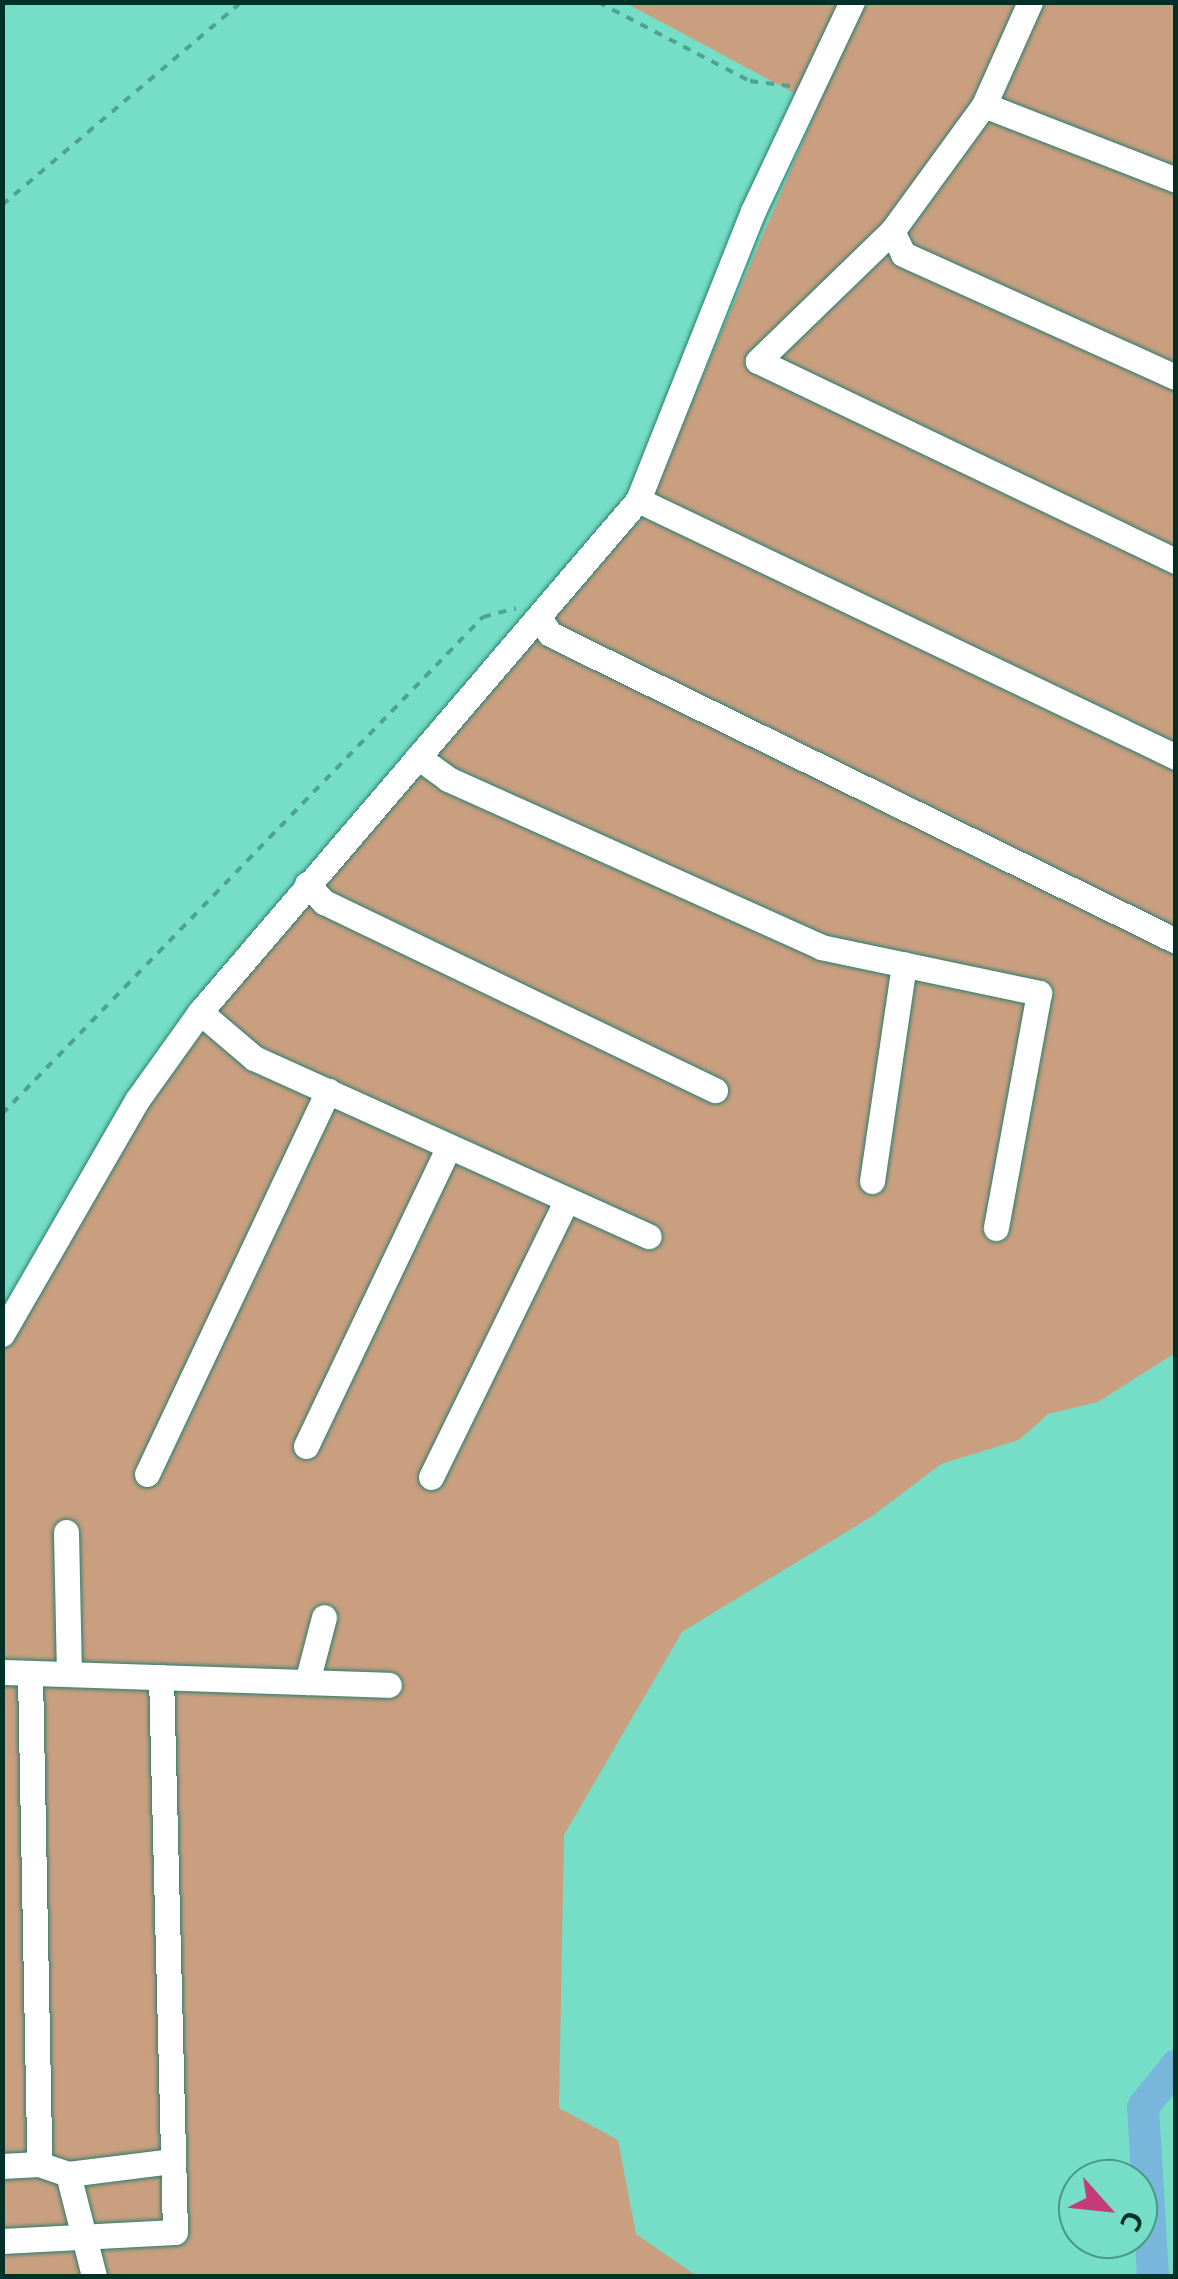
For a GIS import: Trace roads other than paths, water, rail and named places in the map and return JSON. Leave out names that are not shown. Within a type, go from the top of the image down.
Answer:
[{"type":"street","points":[[2,1334],[137,1100],[200,1012],[418,756],[530,612],[638,500],[753,211],[852,2]]},
{"type":"street","points":[[1030,2],[984,105],[892,230],[758,360],[1176,561]]},
{"type":"street","points":[[984,105],[1176,180]]},
{"type":"street","points":[[892,230],[903,254],[1176,377]]},
{"type":"street","points":[[638,500],[1176,757]]},
{"type":"street","points":[[530,612],[550,634],[1176,940]]},
{"type":"street","points":[[418,756],[448,779],[822,948],[1040,992],[996,1228]]},
{"type":"street","points":[[308,884],[324,902],[715,1090]]},
{"type":"street","points":[[872,1181],[904,964]]},
{"type":"street","points":[[200,1012],[254,1058],[649,1236]]},
{"type":"street","points":[[147,1474],[328,1091]]},
{"type":"street","points":[[306,1446],[450,1146]]},
{"type":"street","points":[[431,1477],[567,1199]]},
{"type":"street","points":[[66,1532],[69,1674]]},
{"type":"street","points":[[307,1682],[324,1617]]},
{"type":"street","points":[[2,1672],[389,1685]]},
{"type":"street","points":[[30,1672],[39,2164]]},
{"type":"street","points":[[2,2242],[175,2232],[161,1677]]},
{"type":"street","points":[[2,2166],[39,2164],[68,2174],[173,2160]]},
{"type":"street","points":[[68,2174],[94,2276]]},
{"type":"waterway","points":[[1153,2276],[1143,2107],[1176,2066]]}]
